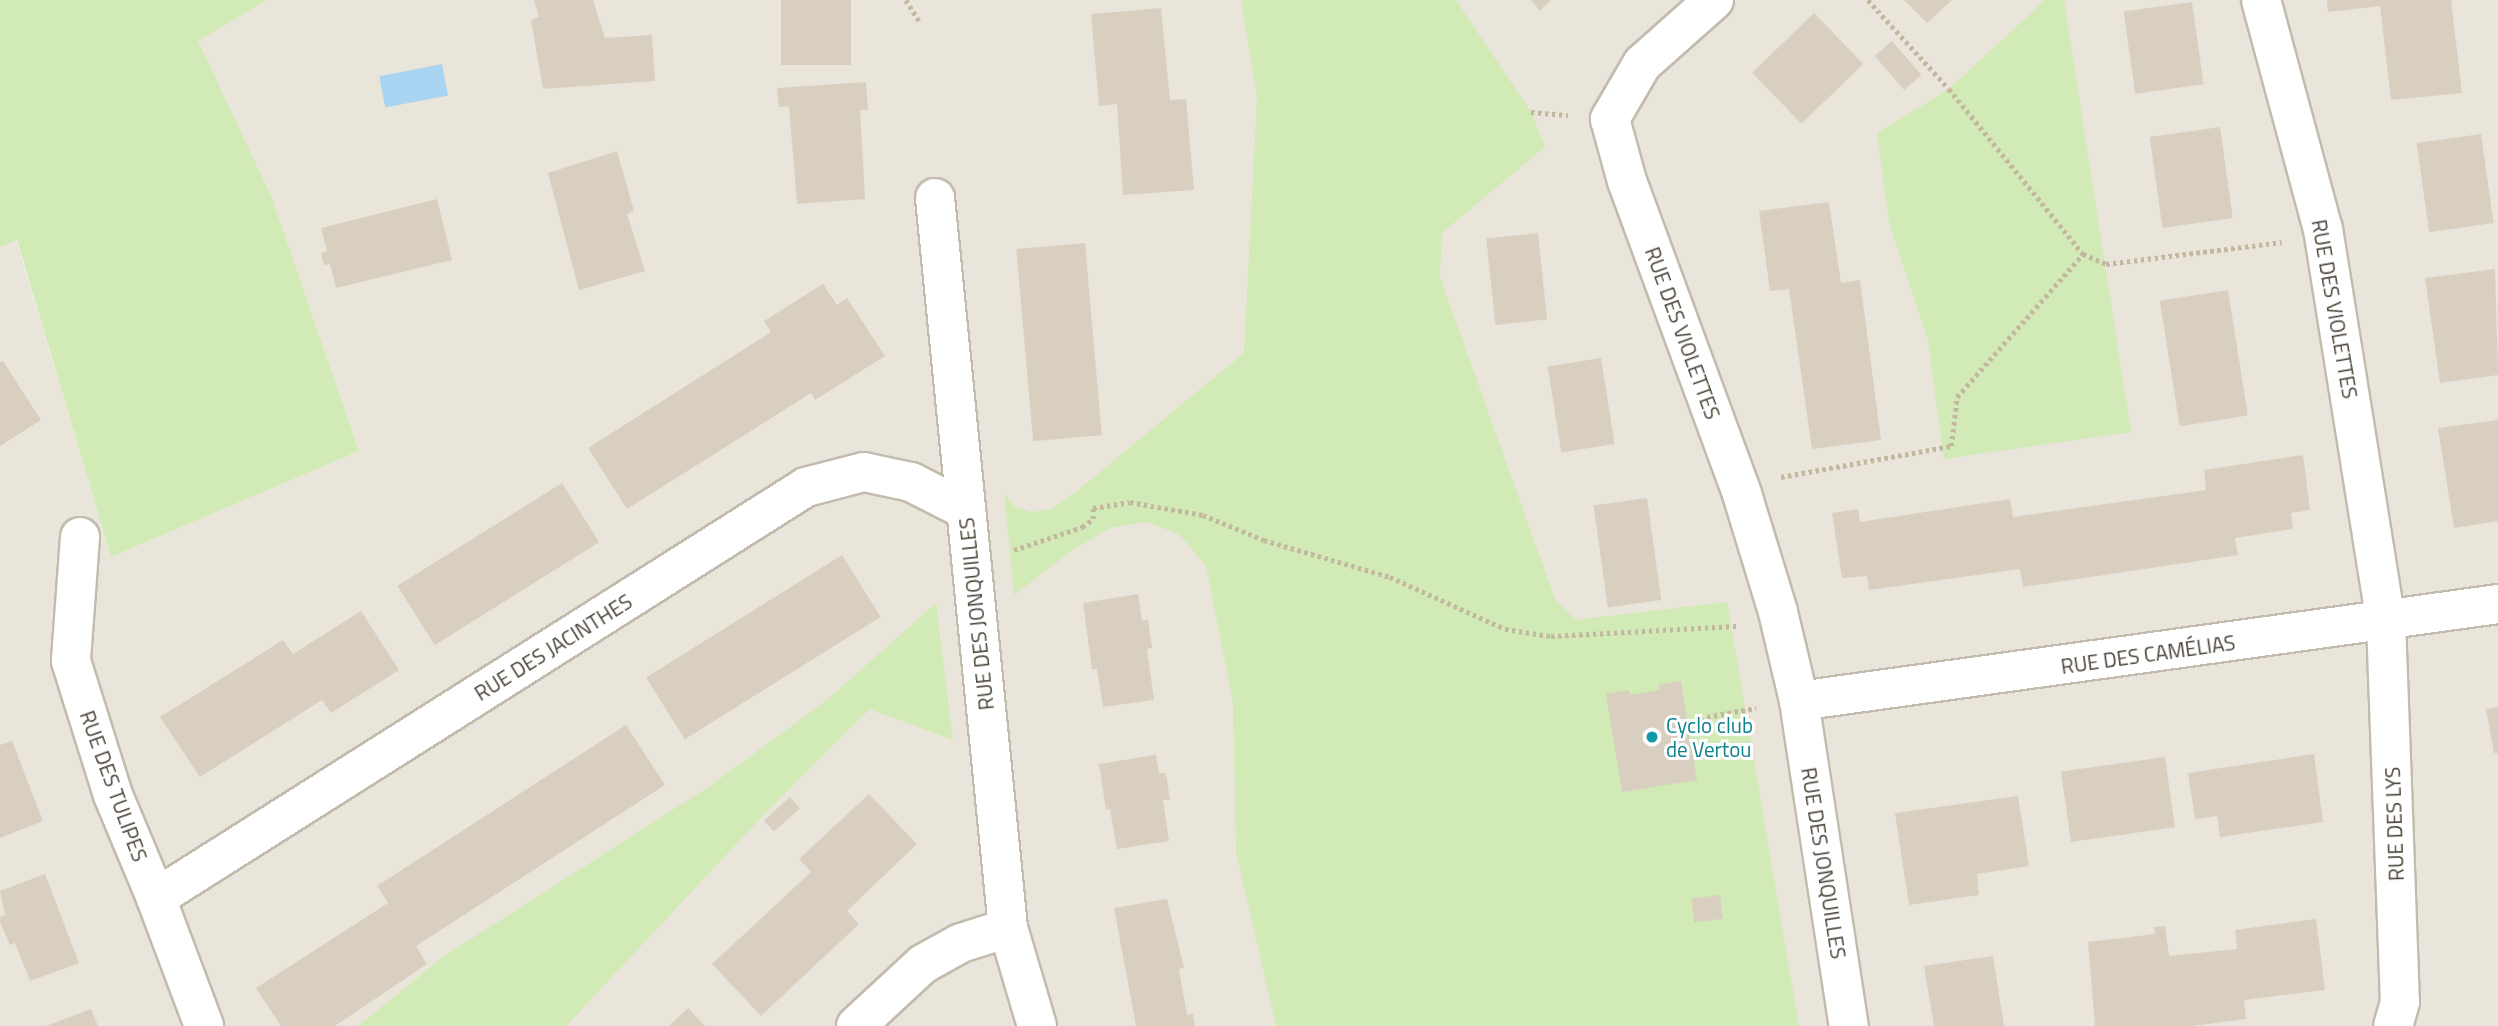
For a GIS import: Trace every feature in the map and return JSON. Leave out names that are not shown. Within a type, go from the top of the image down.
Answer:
[{"type":"street","name":"RUE DES VIOLETTES","points":[[1714,0],[1642,64],[1610,120],[1627,181],[1742,494],[1778,612],[1799,701]]},
{"type":"street","name":"RUE DES VIOLETTES","points":[[2261,0],[2323,229],[2386,622]]},
{"type":"street","name":"RUE DES JONQUILLES","points":[[935,198],[1008,928],[1037,1026]]},
{"type":"street","name":"RUE DES JACINTHES","points":[[156,898],[806,487],[864,472],[911,482],[966,510]]},
{"type":"street","name":"RUE DES TULIPES","points":[[80,537],[71,661],[113,794],[204,1026]]},
{"type":"street","name":"RUE DES CAMÉLIAS","points":[[1799,701],[2386,622],[2498,604]]},
{"type":"street","name":"RUE DES LYS","points":[[2386,622],[2400,1002],[2393,1026]]},
{"type":"street","name":"RUE DES JONQUILLES","points":[[1799,701],[1849,1026]]},
{"type":"street","points":[[856,1026],[923,964],[961,943],[1008,928]]},
{"type":"path","points":[[906,0],[920,22]]},
{"type":"path","points":[[1868,0],[1949,89],[2083,254],[2106,264],[2290,242],[2323,229]]},
{"type":"path","points":[[1742,494],[1781,477],[1951,446],[1957,397],[2083,254]]},
{"type":"path","points":[[970,554],[1007,553],[1042,542],[1082,527],[1093,519],[1093,508],[1130,502],[1203,515],[1264,540],[1390,577],[1505,629],[1551,636],[1732,628],[1778,612]]},
{"type":"path","points":[[1700,718],[1799,701]]},
{"type":"shaded area","points":[[267,0],[2498,0],[2498,1026],[0,1026],[0,247],[16,239],[111,557],[359,451],[272,198],[197,41]]},
{"type":"green space","points":[[0,0],[267,0],[198,41],[272,198],[359,451],[111,557],[17,240],[0,247]]},
{"type":"green space","points":[[1241,0],[1456,0],[1531,112],[1545,147],[1442,233],[1440,277],[1555,599],[1575,620],[1727,602],[1799,1026],[1276,1026],[1236,852],[1233,703],[1206,566],[1179,534],[1146,522],[1110,528],[1074,549],[1014,595],[1004,492],[1015,507],[1031,512],[1051,509],[1072,495],[1244,353],[1257,97]]},
{"type":"green space","points":[[2045,0],[2064,0],[2131,432],[1944,459],[1928,341],[1889,223],[1877,133],[1949,89]]},
{"type":"green space","points":[[936,603],[953,740],[870,709],[772,806],[566,1026],[358,1026],[443,957],[710,786],[828,699]]},
{"type":"water","points":[[442,64],[448,95],[385,108],[379,76]]},
{"type":"building","points":[[534,0],[593,0],[605,38],[652,35],[655,81],[543,89],[531,20],[539,17]]},
{"type":"building","points":[[781,0],[851,0],[851,65],[781,65]]},
{"type":"building","points":[[1531,0],[1551,0],[1540,11]]},
{"type":"building","points":[[1904,0],[1952,0],[1927,23]]},
{"type":"building","points":[[2327,0],[2451,0],[2462,93],[2391,100],[2380,6],[2328,12]]},
{"type":"building","points":[[2192,2],[2204,84],[2135,94],[2124,12]]},
{"type":"building","points":[[1161,8],[1170,100],[1186,99],[1194,190],[1123,195],[1117,104],[1099,106],[1091,14]]},
{"type":"building","points":[[1814,13],[1863,64],[1801,124],[1752,73]]},
{"type":"building","points":[[1892,41],[1922,75],[1904,90],[1875,56]]},
{"type":"building","points":[[866,82],[868,110],[860,110],[865,199],[797,204],[789,106],[779,107],[777,88]]},
{"type":"building","points":[[2220,127],[2233,218],[2162,228],[2150,137]]},
{"type":"building","points":[[2481,134],[2494,223],[2429,232],[2417,143]]},
{"type":"building","points":[[617,151],[634,211],[627,214],[645,271],[579,290],[548,173]]},
{"type":"building","points":[[437,199],[452,260],[336,288],[330,264],[324,265],[321,253],[327,251],[321,228]]},
{"type":"building","points":[[1829,202],[1841,283],[1860,280],[1881,440],[1812,449],[1789,289],[1770,291],[1759,211]]},
{"type":"building","points":[[1538,233],[1547,320],[1495,325],[1486,238]]},
{"type":"building","points":[[1085,243],[1102,435],[1033,441],[1016,249]]},
{"type":"building","points":[[2495,269],[2498,375],[2440,383],[2425,278]]},
{"type":"building","points":[[823,284],[837,305],[847,298],[885,356],[815,400],[811,393],[627,509],[588,448],[771,332],[764,321]]},
{"type":"building","points":[[2228,290],[2248,415],[2180,426],[2160,301]]},
{"type":"building","points":[[1601,358],[1615,444],[1561,452],[1548,366]]},
{"type":"building","points":[[3,361],[41,420],[0,446],[0,362]]},
{"type":"building","points":[[2498,420],[2498,521],[2454,528],[2438,428]]},
{"type":"building","points":[[2303,455],[2310,510],[2291,513],[2293,529],[2235,538],[2238,555],[2023,587],[2020,569],[1869,590],[1867,576],[1842,578],[1832,513],[1858,509],[1860,522],[2010,499],[2013,517],[2206,490],[2204,470]]},
{"type":"building","points":[[562,483],[599,542],[435,645],[397,586]]},
{"type":"building","points":[[1647,498],[1661,600],[1608,608],[1594,506]]},
{"type":"building","points":[[842,555],[881,617],[685,739],[646,677]]},
{"type":"building","points":[[1138,594],[1142,621],[1148,620],[1152,648],[1147,649],[1154,700],[1103,707],[1097,669],[1092,669],[1083,603]]},
{"type":"building","points":[[361,611],[399,670],[331,713],[322,700],[200,777],[160,717],[283,640],[293,654]]},
{"type":"building","name":"Cyclo club de Vertou","points":[[1681,681],[1697,780],[1622,792],[1606,694],[1629,690],[1630,695],[1659,690],[1659,685]]},
{"type":"building","points":[[2498,707],[2498,753],[2494,753],[2486,709]]},
{"type":"building","points":[[626,725],[665,785],[416,946],[427,964],[335,1026],[281,1026],[256,988],[388,903],[377,886]]},
{"type":"building","points":[[12,741],[43,821],[0,838],[0,745]]},
{"type":"building","points":[[2314,754],[2323,822],[2220,837],[2217,816],[2195,819],[2188,773]]},
{"type":"building","points":[[1156,755],[1159,773],[1166,773],[1170,800],[1163,800],[1169,841],[1117,849],[1110,809],[1106,810],[1099,764]]},
{"type":"building","points":[[2165,757],[2175,827],[2071,842],[2061,772]]},
{"type":"building","points":[[869,794],[917,844],[847,911],[859,924],[761,1016],[712,964],[811,872],[799,859]]},
{"type":"building","points":[[2018,796],[2029,866],[1977,874],[1979,895],[1909,905],[1895,813]]},
{"type":"building","points":[[790,797],[800,808],[774,832],[764,820]]},
{"type":"building","points":[[45,874],[79,963],[30,981],[15,943],[10,945],[0,922],[0,917],[5,915],[0,891]]},
{"type":"building","points":[[1720,895],[1723,919],[1694,922],[1691,899]]},
{"type":"building","points":[[1167,899],[1184,968],[1179,969],[1187,1015],[1193,1014],[1195,1026],[1136,1026],[1114,908]]},
{"type":"building","points":[[2316,919],[2325,990],[2244,1000],[2246,1019],[2192,1026],[2095,1026],[2088,942],[2155,934],[2154,927],[2165,926],[2169,956],[2237,949],[2235,930]]},
{"type":"building","points":[[1993,956],[2004,1026],[1934,1026],[1924,966]]},
{"type":"building","points":[[688,1008],[705,1026],[669,1026]]},
{"type":"building","points":[[91,1009],[98,1026],[46,1026]]},
{"type":"place","name":"Cyclo club de Vertou","points":[[1652,737]]}]
